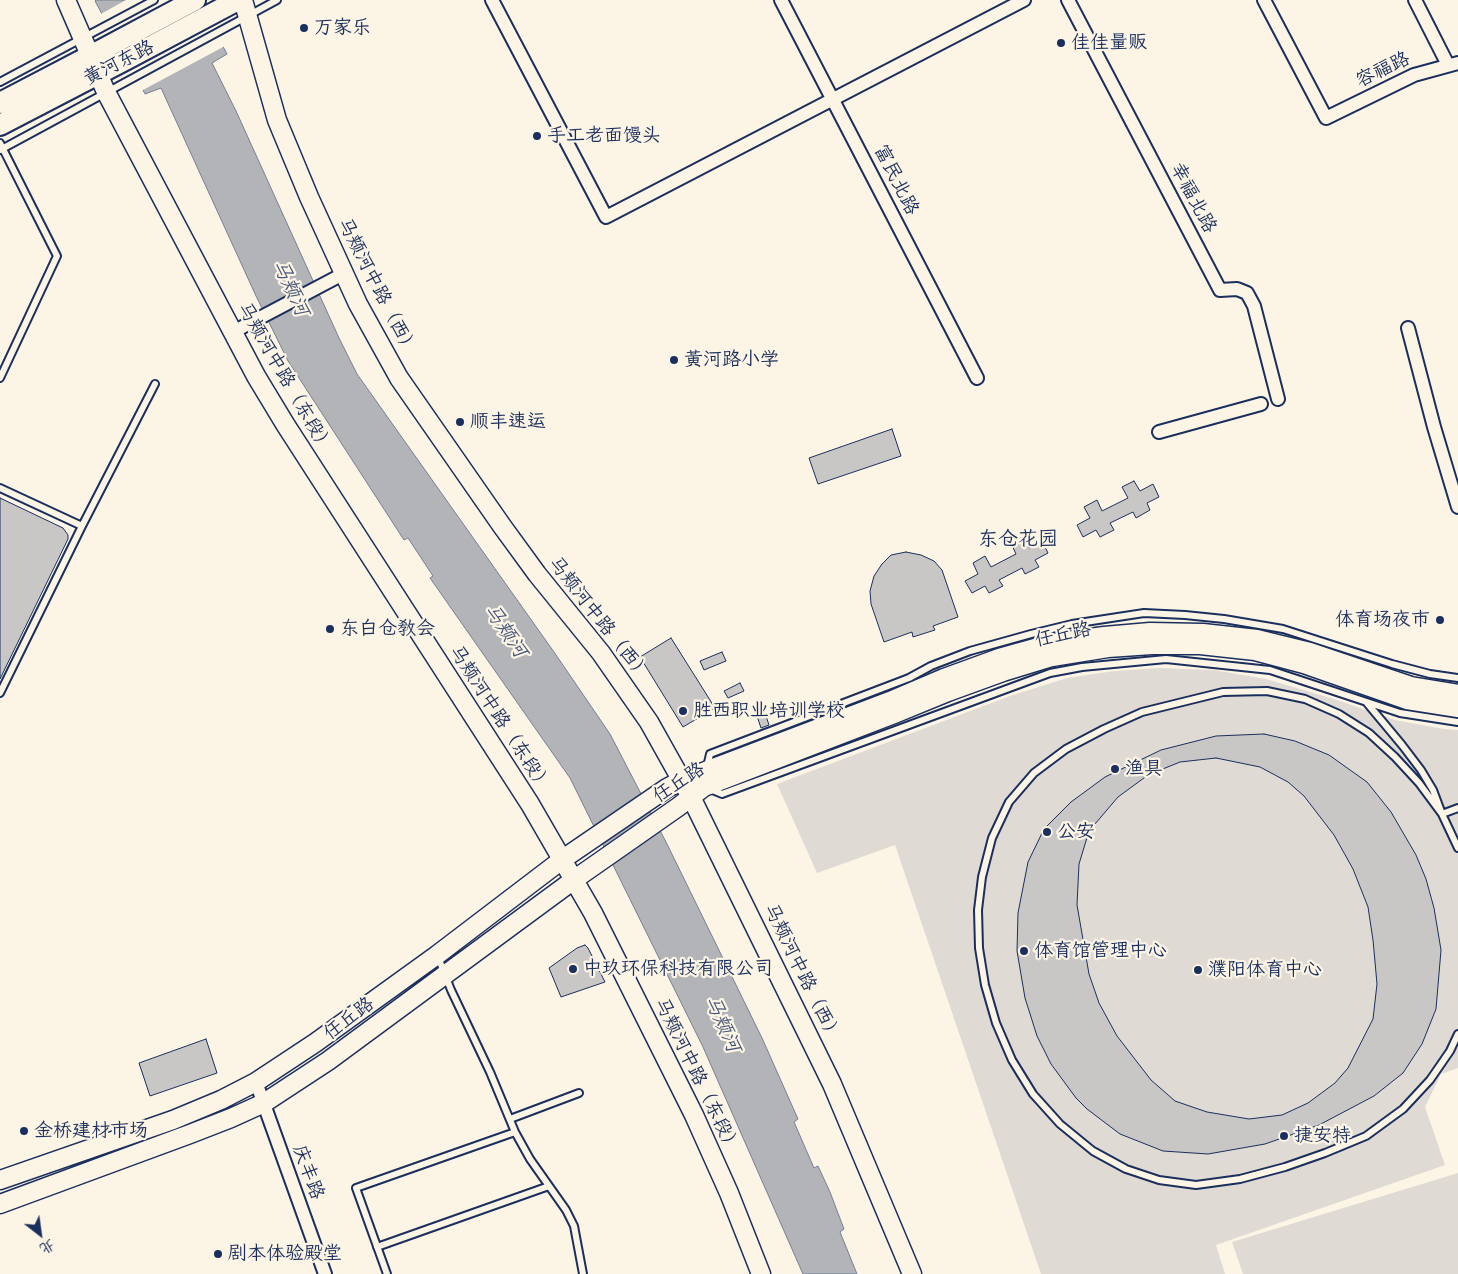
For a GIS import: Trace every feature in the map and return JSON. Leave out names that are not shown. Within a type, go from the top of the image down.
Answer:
[{"type":"main road","name":"黄河东路","points":[[0,102],[118,42],[194,0]]},
{"type":"main road","name":"黄河东路","points":[[90,56],[134,67],[217,22],[243,5]]},
{"type":"main road","name":"黄河东路","points":[[0,125],[90,56]]},
{"type":"street","name":"马颊河中路（东段）","points":[[66,0],[106,92],[256,376],[530,804],[575,879],[694,1115],[729,1193],[762,1274]]},
{"type":"street","points":[[492,0],[606,217],[1024,0]]},
{"type":"street","name":"富民北路","points":[[781,0],[977,378]]},
{"type":"street","name":"幸福北路","points":[[1068,0],[1220,290],[1237,289],[1247,293],[1254,306],[1278,399]]},
{"type":"street","name":"容福路","points":[[1264,0],[1326,118],[1414,75],[1453,64]]},
{"type":"street","points":[[1415,0],[1453,64]]},
{"type":"street","name":"马颊河中路（西）","points":[[243,5],[277,120],[309,197],[337,277],[358,304],[399,378],[537,574],[601,653],[649,722],[674,784],[695,790],[832,1084],[912,1274]]},
{"type":"street","points":[[233,332],[337,277]]},
{"type":"street","points":[[1408,328],[1458,507]]},
{"type":"street","points":[[1159,432],[1261,404]]},
{"type":"street","name":"任丘路","points":[[0,1204],[198,1131],[264,1103],[328,1061],[695,790],[890,701],[944,678],[999,658],[1054,643],[1104,636],[1150,632],[1203,633],[1257,639],[1310,652],[1411,686],[1458,694]]},
{"type":"street","name":"任丘路","points":[[0,1180],[173,1120],[221,1100],[256,1082],[437,955],[564,859],[674,784],[695,790],[1003,672],[1052,657],[1108,648],[1152,645],[1200,645],[1254,651],[1304,664],[1407,700],[1458,708]]},
{"type":"street","name":"庆丰路","points":[[256,1082],[325,1274]]},
{"type":"lane","points":[[0,82],[90,56],[114,21],[154,0]]},
{"type":"lane","points":[[243,5],[277,0]]},
{"type":"lane","points":[[0,378],[57,256],[1,147],[106,92],[134,67]]},
{"type":"lane","points":[[0,693],[82,526],[155,384]]},
{"type":"lane","points":[[0,488],[82,526]]},
{"type":"lane","points":[[1458,678],[1430,674],[1392,664],[1283,629],[1224,619],[1144,613],[1072,624],[1031,634],[970,651],[931,666],[909,678],[710,754],[695,790],[722,794],[1050,673],[1082,667],[1166,659],[1270,670],[1400,713],[1458,722]]},
{"type":"lane","points":[[1442,814],[1419,783],[1368,733],[1339,714],[1305,699],[1267,691],[1223,692],[1142,712],[1104,729],[1066,750],[1034,773],[1009,802],[992,838],[982,877],[978,910],[979,948],[984,985],[996,1023],[1012,1060],[1033,1094],[1060,1124],[1093,1151],[1126,1169],[1159,1180],[1196,1185],[1240,1179],[1285,1167],[1366,1136],[1403,1109],[1430,1080],[1450,1051],[1458,1034]]},
{"type":"lane","points":[[1367,703],[1421,770],[1433,790],[1458,848]]},
{"type":"lane","points":[[1442,814],[1458,808]]},
{"type":"lane","points":[[437,955],[444,975],[515,1132],[530,1159],[566,1210],[574,1226],[583,1274]]},
{"type":"lane","points":[[510,1119],[579,1094]]},
{"type":"lane","points":[[387,1274],[356,1188],[515,1132]]},
{"type":"lane","points":[[377,1246],[549,1186]]},
{"type":"shaded area","name":"濮阳体育中心","points":[[1159,668],[1214,670],[1266,679],[1334,699],[1395,720],[1458,730],[1458,1068],[1441,1074],[1425,1107],[1445,1165],[1216,1245],[1225,1274],[1041,1274],[895,845],[817,873],[777,784],[1010,696],[1067,678],[1114,671]]},
{"type":"shaded area","points":[[1458,1173],[1458,1274],[1243,1274],[1232,1242]]},
{"type":"water","name":"马颊河","points":[[96,0],[198,0],[227,54],[212,63],[357,374],[610,734],[666,842],[762,1038],[798,1119],[794,1122],[814,1168],[818,1166],[830,1192],[844,1229],[840,1232],[857,1274],[803,1274],[703,1047],[570,778],[430,578],[433,576],[408,538],[404,540],[288,361],[256,296],[161,88],[145,94]]},
{"type":"pier","points":[[126,0],[201,0],[225,46],[141,91],[99,15]]},
{"type":"building","points":[[892,429],[901,456],[818,484],[809,458]]},
{"type":"building","points":[[1134,481],[1140,491],[1153,484],[1159,497],[1147,503],[1150,510],[1136,518],[1133,512],[1110,523],[1114,530],[1100,537],[1096,530],[1083,537],[1077,525],[1090,518],[1084,507],[1097,500],[1102,511],[1128,498],[1122,487]]},
{"type":"building","points":[[0,498],[63,528],[68,535],[68,539],[0,679]]},
{"type":"building","points":[[1023,537],[1029,548],[1042,541],[1048,553],[1035,560],[1039,567],[1025,574],[1022,568],[999,580],[1003,586],[989,593],[985,586],[972,593],[965,581],[978,574],[973,563],[985,556],[991,567],[1016,554],[1011,543]]},
{"type":"building","points":[[906,552],[921,555],[934,561],[942,570],[958,617],[933,626],[935,630],[913,637],[912,632],[884,642],[871,604],[870,591],[874,576],[882,564],[891,555]]},
{"type":"building","points":[[671,638],[715,708],[683,727],[640,657]]},
{"type":"building","points":[[722,652],[726,661],[704,670],[700,661]]},
{"type":"building","points":[[740,683],[744,691],[728,698],[724,691]]},
{"type":"building","points":[[763,707],[769,725],[761,728],[755,710]]},
{"type":"building","points":[[1264,734],[1295,741],[1329,755],[1367,782],[1391,812],[1416,855],[1426,879],[1434,908],[1441,950],[1436,1009],[1422,1044],[1403,1073],[1374,1096],[1319,1125],[1265,1144],[1208,1154],[1163,1151],[1120,1134],[1087,1109],[1076,1098],[1051,1064],[1037,1036],[1025,998],[1017,951],[1018,913],[1028,862],[1044,829],[1071,802],[1105,777],[1161,750],[1216,736]],"holes":[[[1216,758],[1260,767],[1288,782],[1304,796],[1334,835],[1353,869],[1368,907],[1377,984],[1373,1019],[1348,1068],[1335,1083],[1308,1103],[1282,1115],[1249,1119],[1207,1112],[1175,1101],[1151,1080],[1117,1036],[1099,1003],[1089,974],[1077,905],[1079,864],[1089,831],[1118,797],[1148,775],[1180,762]]]},
{"type":"building","points":[[585,945],[605,982],[561,997],[549,968],[577,948]]},
{"type":"building","points":[[206,1039],[217,1073],[150,1096],[139,1063]]},
{"type":"place","name":"万家乐","points":[[304,28]]},
{"type":"place","name":"佳佳量贩","points":[[1061,43]]},
{"type":"place","name":"手工老面馒头","points":[[537,136]]},
{"type":"place","name":"黄河路小学","points":[[674,360]]},
{"type":"place","name":"顺丰速运","points":[[460,422]]},
{"type":"place","name":"体育场夜市","points":[[1440,620]]},
{"type":"place","name":"东白仓教会","points":[[330,629]]},
{"type":"place","name":"胜西职业培训学校","points":[[683,711]]},
{"type":"place","name":"渔具","points":[[1115,769]]},
{"type":"place","name":"公安","points":[[1047,832]]},
{"type":"place","name":"体育馆管理中心","points":[[1024,951]]},
{"type":"place","name":"中玖环保科技有限公司","points":[[573,969]]},
{"type":"place","name":"濮阳体育中心","points":[[1198,970]]},
{"type":"place","name":"金桥建材市场","points":[[24,1131]]},
{"type":"place","name":"捷安特","points":[[1284,1136]]},
{"type":"place","name":"剧本体验殿堂","points":[[218,1254]]},
{"type":"district","name":"东仓花园","points":[[1018,540]]}]
